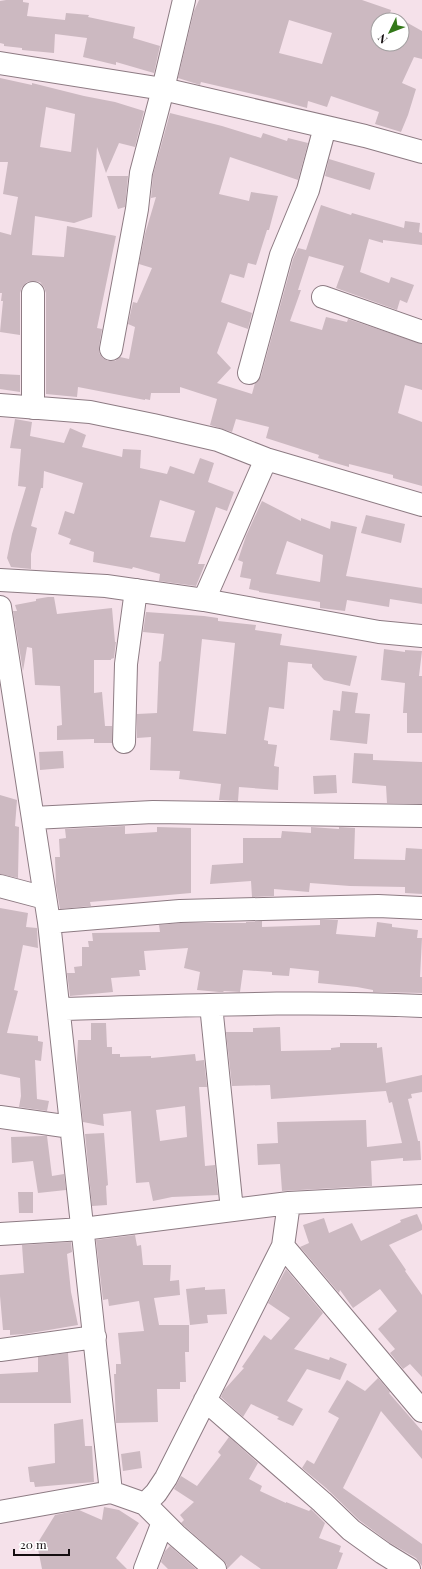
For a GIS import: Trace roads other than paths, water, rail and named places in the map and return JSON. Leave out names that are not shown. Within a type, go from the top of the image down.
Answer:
[{"type":"street","points":[[111,349],[137,209],[141,173],[184,0]]},
{"type":"street","points":[[0,63],[163,89],[325,127],[422,152]]},
{"type":"street","points":[[249,373],[281,255],[308,190],[325,127]]},
{"type":"street","points":[[33,293],[33,408]]},
{"type":"street","points":[[323,297],[422,332]]},
{"type":"street","points":[[0,405],[90,412],[218,440],[266,459],[422,505]]},
{"type":"street","points":[[204,600],[266,459]]},
{"type":"street","points":[[0,580],[106,586],[204,600],[372,630],[422,636]]},
{"type":"street","points":[[124,742],[126,664],[136,590]]},
{"type":"street","points":[[0,607],[3,652],[33,818],[49,922],[111,1492]]},
{"type":"street","points":[[33,818],[153,812],[422,816]]},
{"type":"street","points":[[0,886],[45,898]]},
{"type":"street","points":[[49,922],[180,911],[378,906],[422,908]]},
{"type":"street","points":[[59,1009],[260,1004],[378,1004],[422,1006]]},
{"type":"street","points":[[211,1005],[232,1210]]},
{"type":"street","points":[[0,1117],[71,1127]]},
{"type":"street","points":[[0,1234],[83,1229],[289,1203],[422,1196]]},
{"type":"street","points":[[145,1504],[156,1493],[166,1478],[283,1246],[289,1203]]},
{"type":"street","points":[[283,1246],[422,1412]]},
{"type":"street","points":[[0,1350],[94,1337]]},
{"type":"street","points":[[205,1400],[322,1502],[350,1530],[409,1569]]},
{"type":"street","points":[[0,1512],[111,1492],[145,1504],[215,1569]]},
{"type":"street","points":[[145,1569],[163,1522]]}]
